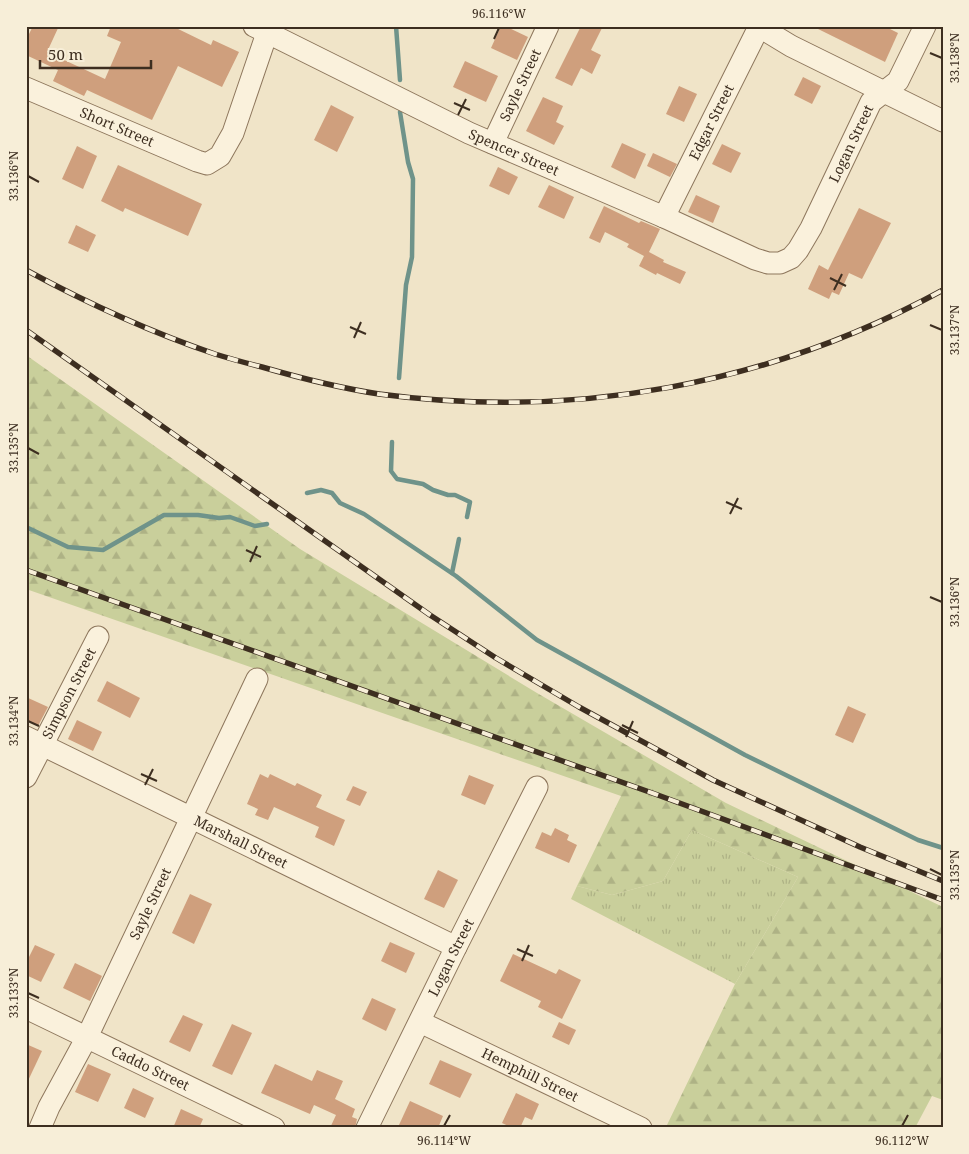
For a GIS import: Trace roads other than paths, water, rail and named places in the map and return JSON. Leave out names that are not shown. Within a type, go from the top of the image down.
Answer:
[{"type":"street","name":"Sayle Street","points":[[493,144],[548,26]]},
{"type":"street","points":[[759,26],[791,46],[943,121]]},
{"type":"street","name":"Edgar Street","points":[[664,217],[759,26]]},
{"type":"street","name":"Logan Street","points":[[780,263],[791,258],[798,250],[811,228],[871,102],[898,81],[925,26]]},
{"type":"street","name":"Spencer Street","points":[[260,29],[493,144],[664,217],[755,259],[768,263],[780,263]]},
{"type":"street","name":"Short Street","points":[[26,88],[207,164],[220,156],[233,133],[260,29]]},
{"type":"street","name":"Simpson Street","points":[[26,778],[34,741],[98,638]]},
{"type":"street","name":"Sayle Street","points":[[40,1128],[49,1107],[87,1037],[257,679]]},
{"type":"street","name":"Marshall Street","points":[[34,741],[456,947]]},
{"type":"street","name":"Logan Street","points":[[367,1128],[537,787]]},
{"type":"street","name":"Caddo Street","points":[[26,1008],[274,1128]]},
{"type":"street","name":"Hemphill Street","points":[[420,1022],[641,1128]]},
{"type":"waterway","points":[[396,26],[400,80]]},
{"type":"waterway","points":[[399,378],[406,285],[412,257],[413,179],[408,162],[400,112]]},
{"type":"waterway","points":[[392,442],[391,471],[397,479],[423,484],[433,490],[448,495],[455,495],[470,502],[467,517]]},
{"type":"waterway","points":[[307,493],[321,490],[332,493],[340,503],[364,514],[456,576],[537,640],[745,755],[918,840],[943,848]]},
{"type":"waterway","points":[[26,527],[68,547],[103,550],[164,515],[230,517],[255,526],[267,524]]},
{"type":"waterway","points":[[452,573],[459,539]]},
{"type":"railway","points":[[26,270],[119,316],[221,356],[350,389],[379,394],[452,401],[525,402],[598,398],[669,387],[740,372],[809,350],[877,323],[943,290]]},
{"type":"railway","points":[[26,330],[430,615],[496,658],[579,707],[713,780],[860,847],[943,881]]},
{"type":"railway","points":[[26,570],[655,794],[943,900]]}]
